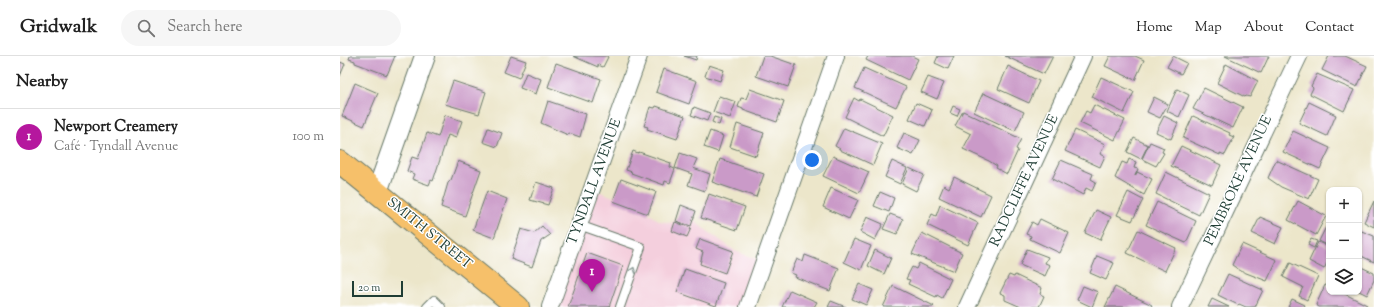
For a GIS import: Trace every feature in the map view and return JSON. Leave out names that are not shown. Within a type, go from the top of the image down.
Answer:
[{"type":"main road","name":"SMITH STREET","points":[[340,162],[518,307]]},
{"type":"street","points":[[377,192],[425,56]]},
{"type":"street","name":"TYNDALL AVENUE","points":[[550,307],[639,56]]},
{"type":"street","points":[[748,307],[836,56]]},
{"type":"street","name":"RADCLIFFE AVENUE","points":[[967,307],[1083,56]]},
{"type":"street","name":"PEMBROKE AVENUE","points":[[1180,307],[1299,56]]},
{"type":"lane","points":[[579,225],[641,247],[620,307]]},
{"type":"lane","points":[[428,307],[434,300],[441,307]]},
{"type":"shaded area","points":[[598,191],[637,206],[660,221],[671,223],[682,216],[691,219],[735,251],[764,262],[750,307],[555,307]]},
{"type":"building","points":[[350,56],[395,56],[387,75],[355,63],[355,61],[349,59]]},
{"type":"building","points":[[511,56],[526,61],[519,78],[504,72]]},
{"type":"building","points":[[573,56],[608,57],[603,67],[598,65],[598,67]]},
{"type":"building","points":[[684,56],[697,56],[696,60]]},
{"type":"building","points":[[763,56],[770,56],[796,65],[788,87],[756,76]]},
{"type":"building","points":[[868,56],[912,56],[918,59],[908,80],[866,60]]},
{"type":"building","points":[[938,56],[954,56],[948,69],[935,63]]},
{"type":"building","points":[[1005,56],[1053,56],[1044,74]]},
{"type":"building","points":[[1110,56],[1135,56],[1144,60],[1135,80],[1105,66]]},
{"type":"building","points":[[1173,56],[1187,63],[1181,74],[1167,67]]},
{"type":"building","points":[[1225,56],[1269,56],[1261,73]]},
{"type":"building","points":[[1329,56],[1345,56],[1367,66],[1357,87],[1322,70]]},
{"type":"building","points":[[340,62],[345,64],[340,76]]},
{"type":"building","points":[[556,63],[601,79],[593,103],[548,87]]},
{"type":"building","points":[[1226,64],[1258,81],[1250,97],[1245,97],[1217,83]]},
{"type":"building","points":[[709,65],[724,70],[720,81],[705,76]]},
{"type":"building","points":[[1008,66],[1039,81],[1029,103],[998,89]]},
{"type":"building","points":[[864,68],[906,87],[896,107],[855,88]]},
{"type":"building","points":[[664,69],[697,81],[689,104],[656,92]]},
{"type":"building","points":[[526,73],[541,79],[536,94],[520,88]]},
{"type":"building","points":[[1317,74],[1354,90],[1344,111],[1310,94],[1313,88],[1311,86]]},
{"type":"building","points":[[928,77],[944,83],[937,99],[921,92]]},
{"type":"building","points":[[1101,77],[1134,92],[1124,113],[1092,97]]},
{"type":"building","points":[[453,81],[486,92],[479,114],[445,104]]},
{"type":"building","points":[[355,83],[378,93],[364,126],[342,116]]},
{"type":"building","points":[[1204,88],[1243,107],[1233,128],[1193,109]]},
{"type":"building","points":[[750,89],[784,101],[777,122],[738,107],[741,98],[746,99]]},
{"type":"building","points":[[1177,89],[1189,95],[1179,117],[1167,111]]},
{"type":"building","points":[[983,93],[1024,112],[1015,131],[974,112]]},
{"type":"building","points":[[719,96],[736,102],[730,118],[713,112]]},
{"type":"building","points":[[1154,97],[1168,104],[1160,118],[1147,112]]},
{"type":"building","points":[[854,98],[859,101],[860,99],[893,115],[883,136],[845,117]]},
{"type":"building","points":[[548,101],[586,114],[580,137],[569,133],[568,135],[541,123]]},
{"type":"building","points":[[1309,102],[1336,115],[1327,136],[1299,123]]},
{"type":"building","points":[[916,103],[932,110],[925,126],[909,119]]},
{"type":"building","points":[[1094,105],[1125,120],[1115,140],[1080,123],[1086,111],[1090,113]]},
{"type":"building","points":[[656,106],[685,116],[677,139],[647,129],[648,127],[644,126],[650,107],[655,108]]},
{"type":"building","points":[[953,106],[960,109],[957,116],[950,113]]},
{"type":"building","points":[[694,107],[710,113],[707,121],[691,115]]},
{"type":"building","points":[[963,111],[1021,139],[1016,149],[1018,150],[1007,174],[996,168],[997,166],[989,161],[963,149],[971,134],[955,126]]},
{"type":"building","points":[[445,115],[462,121],[456,138],[448,135],[433,181],[431,180],[429,185],[412,179],[414,174],[407,171],[412,157],[418,159],[427,133],[438,137]]},
{"type":"building","points":[[1164,116],[1178,123],[1171,139],[1156,132]]},
{"type":"building","points":[[1193,116],[1230,133],[1229,135],[1234,137],[1225,155],[1220,153],[1220,155],[1183,138]]},
{"type":"building","points":[[714,117],[721,119],[719,125],[712,122]]},
{"type":"building","points":[[737,124],[764,133],[756,156],[730,147]]},
{"type":"building","points":[[488,128],[502,133],[497,147],[483,142]]},
{"type":"building","points":[[844,128],[882,144],[873,165],[840,150],[835,146]]},
{"type":"building","points":[[1075,130],[1105,144],[1100,154],[1105,156],[1100,167],[1065,151]]},
{"type":"building","points":[[710,131],[723,136],[718,152],[704,147]]},
{"type":"building","points":[[1293,131],[1330,148],[1320,169],[1283,152]]},
{"type":"building","points":[[904,133],[920,140],[913,155],[897,148]]},
{"type":"building","points":[[1134,138],[1148,145],[1141,159],[1127,152]]},
{"type":"building","points":[[1150,142],[1164,148],[1162,152],[1164,153],[1156,166],[1142,159]]},
{"type":"building","points":[[1181,146],[1221,165],[1212,185],[1171,166]]},
{"type":"building","points":[[633,151],[671,163],[670,167],[675,169],[670,183],[665,181],[664,185],[626,170]]},
{"type":"building","points":[[680,153],[697,159],[693,168],[710,174],[705,191],[688,185],[692,174],[675,168]]},
{"type":"building","points":[[833,156],[869,172],[859,193],[823,176]]},
{"type":"building","points":[[720,159],[764,174],[756,197],[712,182]]},
{"type":"building","points":[[1129,159],[1136,162],[1134,168],[1138,169],[1135,176],[1137,172],[1152,179],[1144,195],[1115,178],[1122,162],[1127,164]]},
{"type":"building","points":[[1061,160],[1093,174],[1091,179],[1096,182],[1092,191],[1086,188],[1083,195],[1052,179]]},
{"type":"building","points":[[1276,160],[1318,179],[1309,199],[1281,187],[1268,178]]},
{"type":"building","points":[[458,161],[481,170],[465,216],[441,207],[448,183],[451,180]]},
{"type":"building","points":[[892,161],[907,168],[900,184],[885,177]]},
{"type":"building","points":[[909,168],[924,175],[916,191],[902,184]]},
{"type":"building","points":[[1166,172],[1209,193],[1199,215],[1156,194]]},
{"type":"building","points":[[954,177],[991,195],[981,217],[939,197],[944,185],[949,188]]},
{"type":"building","points":[[621,179],[656,192],[648,214],[613,201]]},
{"type":"building","points":[[536,182],[554,188],[548,205],[530,200]]},
{"type":"building","points":[[831,188],[858,200],[849,219],[823,207]]},
{"type":"building","points":[[487,191],[507,199],[494,238],[473,230]]},
{"type":"building","points":[[880,192],[894,198],[889,212],[874,206]]},
{"type":"building","points":[[1128,192],[1143,200],[1132,221],[1117,215]]},
{"type":"building","points":[[709,194],[745,207],[737,230],[701,218]]},
{"type":"building","points":[[1298,201],[1326,216],[1316,235],[1288,220]]},
{"type":"building","points":[[1374,201],[1374,227],[1364,222]]},
{"type":"building","points":[[1157,202],[1196,221],[1186,243],[1146,225]]},
{"type":"building","points":[[681,205],[696,211],[691,226],[676,221]]},
{"type":"building","points":[[940,205],[978,223],[968,245],[927,225],[932,214],[936,216]]},
{"type":"building","points":[[1096,210],[1111,217],[1100,240],[1085,233]]},
{"type":"building","points":[[890,214],[903,219],[897,234],[883,229]]},
{"type":"building","points":[[867,217],[883,224],[875,240],[860,232]]},
{"type":"building","points":[[1260,217],[1283,227],[1275,244],[1252,233]]},
{"type":"building","points":[[1040,219],[1069,233],[1060,253],[1030,239],[1031,236],[1026,234],[1032,222],[1037,225]]},
{"type":"building","points":[[675,222],[691,228],[687,237],[672,231]]},
{"type":"building","points":[[542,226],[550,235],[541,241],[532,267],[511,259],[521,229],[534,233]]},
{"type":"building","points":[[1326,227],[1326,244],[1319,241]]},
{"type":"building","points":[[1138,230],[1176,248],[1165,271],[1127,253]]},
{"type":"building","points":[[1362,231],[1374,236],[1374,262],[1362,256]]},
{"type":"building","points":[[922,233],[962,253],[954,271],[912,254]]},
{"type":"building","points":[[700,239],[733,251],[725,273],[700,264],[703,252],[696,249]]},
{"type":"building","points":[[854,239],[871,246],[861,270],[844,262]]},
{"type":"building","points":[[1311,239],[1317,241],[1314,248],[1308,245]]},
{"type":"building","points":[[1318,242],[1326,246],[1326,265],[1324,269],[1309,261]]},
{"type":"building","points":[[1242,244],[1277,260],[1267,281],[1241,271],[1232,265]]},
{"type":"building","points":[[1027,249],[1048,257],[1045,263],[1050,265],[1045,276],[1020,265]]},
{"type":"building","points":[[875,250],[891,258],[884,274],[868,266]]},
{"type":"building","points":[[587,253],[623,266],[609,307],[568,307]]},
{"type":"building","points":[[805,255],[839,268],[830,291],[795,277],[796,275],[791,273],[797,259],[803,262]]},
{"type":"building","points":[[1097,256],[1114,263],[1106,280],[1090,273]]},
{"type":"building","points":[[919,263],[951,279],[942,298],[937,295],[936,297],[908,284],[910,280],[906,279],[912,267],[916,269]]},
{"type":"building","points":[[1290,263],[1318,276],[1307,300],[1299,296],[1303,287],[1283,277]]},
{"type":"building","points":[[1362,267],[1374,273],[1374,280],[1367,295],[1362,292]]},
{"type":"building","points":[[685,269],[724,283],[716,306],[677,292]]},
{"type":"building","points":[[1228,274],[1263,290],[1255,307],[1238,305],[1218,295]]},
{"type":"building","points":[[1009,275],[1014,277],[1015,275],[1042,288],[1040,294],[1044,296],[1039,307],[1021,307],[1005,300],[1005,295],[1000,293]]},
{"type":"building","points":[[859,284],[873,290],[866,305],[852,299]]},
{"type":"building","points":[[1325,285],[1326,295],[1347,295],[1367,305],[1366,307],[1319,307],[1316,305]]},
{"type":"building","points":[[893,286],[934,306],[883,307]]},
{"type":"building","points":[[1083,286],[1098,292],[1092,307],[1077,300]]},
{"type":"building","points":[[1115,287],[1152,305],[1151,307],[1105,307]]},
{"type":"building","points":[[790,290],[817,302],[814,307],[782,307]]},
{"type":"building","points":[[1212,299],[1229,307],[1208,307]]},
{"type":"building","points":[[1292,299],[1305,305],[1304,307],[1288,307]]},
{"type":"building","points":[[831,301],[846,307],[828,307]]},
{"type":"place","name":"Newport Creamery","points":[[592,292]]}]
